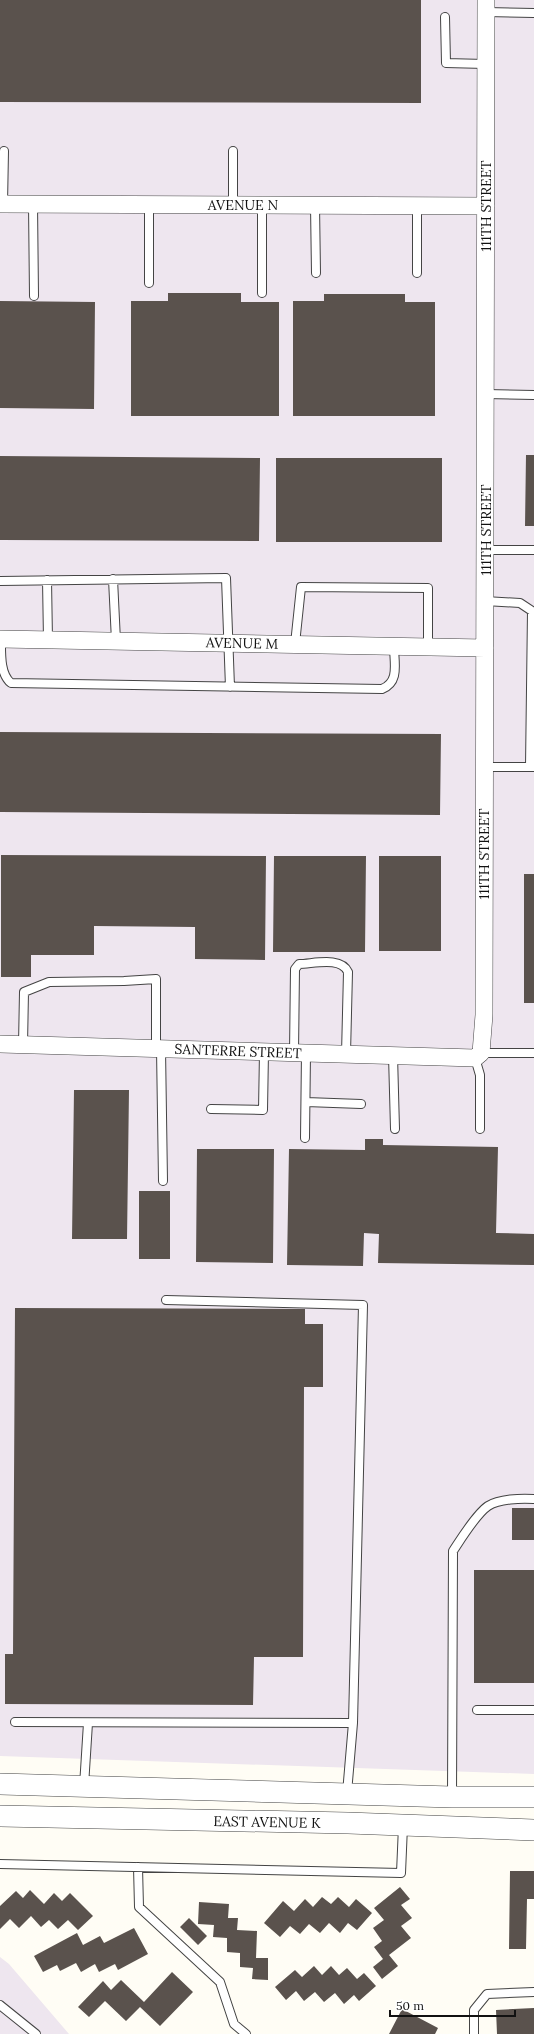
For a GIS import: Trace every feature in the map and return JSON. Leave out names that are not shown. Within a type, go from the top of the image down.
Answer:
[{"type":"street","name":"111TH STREET","points":[[478,1056],[484,1015],[486,6]]},
{"type":"street","name":"AVENUE N","points":[[2,204],[486,206]]},
{"type":"street","name":"AVENUE M","points":[[1,639],[485,648]]},
{"type":"street","name":"SANTERRE STREET","points":[[0,1044],[392,1056],[478,1056]]},
{"type":"street","points":[[0,1784],[452,1797],[534,1797]]},
{"type":"street","points":[[347,1793],[348,1823]]},
{"type":"street","points":[[451,1827],[452,1797]]},
{"type":"street","name":"EAST AVENUE K","points":[[0,1816],[348,1823],[534,1830]]},
{"type":"lane","points":[[486,6],[534,13]]},
{"type":"lane","points":[[445,17],[446,63],[485,64]]},
{"type":"lane","points":[[2,204],[4,151]]},
{"type":"lane","points":[[233,151],[233,205]]},
{"type":"lane","points":[[33,204],[34,296]]},
{"type":"lane","points":[[148,205],[149,283]]},
{"type":"lane","points":[[262,205],[262,293]]},
{"type":"lane","points":[[315,206],[316,273]]},
{"type":"lane","points":[[417,206],[417,273]]},
{"type":"lane","points":[[486,394],[534,395]]},
{"type":"lane","points":[[486,550],[534,550]]},
{"type":"lane","points":[[0,581],[226,578],[230,643],[230,687]]},
{"type":"lane","points":[[113,579],[116,641]]},
{"type":"lane","points":[[47,580],[48,640]]},
{"type":"lane","points":[[295,644],[301,587],[428,588],[428,647]]},
{"type":"lane","points":[[484,767],[532,767],[532,611],[520,603],[485,602]]},
{"type":"lane","points":[[1,639],[2,670],[4,679],[11,684],[382,689],[390,686],[394,679],[394,646]]},
{"type":"lane","points":[[305,1138],[306,1102],[300,1053],[295,969],[298,964],[338,962],[345,967],[348,972],[346,1054]]},
{"type":"lane","points":[[23,1045],[24,992],[49,982],[124,982],[156,979],[163,1181]]},
{"type":"lane","points":[[211,1109],[263,1110],[264,1052]]},
{"type":"lane","points":[[480,1129],[480,1075],[478,1056],[534,1053]]},
{"type":"lane","points":[[392,1056],[395,1130]]},
{"type":"lane","points":[[306,1102],[361,1104]]},
{"type":"lane","points":[[166,1300],[363,1305],[353,1723],[347,1793]]},
{"type":"lane","points":[[452,1797],[453,1551],[470,1526],[488,1506],[517,1498],[534,1499]]},
{"type":"lane","points":[[476,1710],[534,1710]]},
{"type":"lane","points":[[15,1722],[353,1723]]},
{"type":"lane","points":[[84,1787],[88,1723]]},
{"type":"lane","points":[[0,1864],[401,1873],[403,1825]]},
{"type":"lane","points":[[138,1867],[139,1907],[220,1982],[234,2024],[246,2034]]},
{"type":"lane","points":[[474,2034],[474,2010],[487,1994],[534,1992]]},
{"type":"lane","points":[[0,2005],[36,2034]]},
{"type":"shaded area","points":[[0,0],[534,0],[534,1774],[0,1756]]},
{"type":"shaded area","points":[[0,1957],[9,1964],[69,2034],[0,2034]]},
{"type":"building","points":[[0,0],[421,0],[421,103],[0,102]]},
{"type":"building","points":[[168,293],[241,293],[241,302],[279,302],[279,416],[131,416],[131,301],[168,301]]},
{"type":"building","points":[[324,294],[405,294],[405,302],[435,302],[435,416],[293,416],[293,301],[324,301]]},
{"type":"building","points":[[0,301],[95,302],[94,409],[0,408]]},
{"type":"building","points":[[526,455],[534,455],[534,526],[525,526]]},
{"type":"building","points":[[0,456],[260,458],[259,541],[0,540]]},
{"type":"building","points":[[276,458],[442,458],[442,542],[276,542]]},
{"type":"building","points":[[0,732],[441,734],[440,815],[0,812]]},
{"type":"building","points":[[1,855],[266,856],[265,960],[195,959],[195,927],[94,926],[94,955],[31,955],[31,977],[1,977]]},
{"type":"building","points":[[274,856],[366,856],[365,952],[273,952]]},
{"type":"building","points":[[379,856],[441,856],[441,951],[379,951]]},
{"type":"building","points":[[524,874],[534,874],[534,1003],[524,1003]]},
{"type":"building","points":[[74,1090],[129,1090],[127,1239],[72,1239]]},
{"type":"building","points":[[365,1139],[383,1139],[383,1145],[498,1147],[496,1233],[534,1234],[534,1265],[378,1263],[379,1234],[364,1233],[363,1266],[287,1265],[289,1149],[365,1150]]},
{"type":"building","points":[[197,1149],[274,1149],[273,1263],[196,1262]]},
{"type":"building","points":[[139,1191],[170,1191],[170,1259],[139,1259]]},
{"type":"building","points":[[15,1308],[305,1309],[305,1324],[323,1324],[323,1387],[304,1387],[303,1657],[254,1657],[253,1705],[5,1704],[5,1654],[13,1654]]},
{"type":"building","points":[[512,1508],[534,1508],[534,1540],[512,1540]]},
{"type":"building","points":[[474,1570],[534,1570],[534,1683],[474,1683]]},
{"type":"building","points":[[510,1871],[534,1871],[534,1899],[527,1899],[526,1949],[509,1949]]},
{"type":"building","points":[[400,1887],[410,1899],[401,1905],[412,1918],[401,1926],[411,1938],[389,1955],[398,1966],[382,1979],[373,1967],[383,1959],[374,1947],[382,1941],[373,1928],[384,1920],[374,1908]]},
{"type":"building","points":[[30,1890],[44,1904],[54,1893],[62,1901],[70,1893],[93,1916],[78,1930],[68,1920],[58,1929],[49,1920],[41,1927],[31,1916],[19,1928],[10,1919],[0,1929],[0,1906],[16,1891],[23,1898]]},
{"type":"building","points":[[322,1897],[331,1904],[338,1897],[349,1907],[356,1899],[372,1913],[357,1930],[348,1923],[340,1933],[329,1923],[320,1933],[309,1924],[300,1934],[290,1926],[280,1937],[264,1923],[283,1901],[294,1911],[305,1899],[313,1907]]},
{"type":"building","points":[[199,1902],[229,1904],[228,1918],[238,1918],[237,1930],[257,1931],[256,1958],[268,1958],[268,1980],[252,1979],[253,1968],[240,1967],[240,1953],[227,1952],[227,1938],[213,1937],[214,1925],[198,1924]]},
{"type":"building","points":[[189,1918],[207,1936],[198,1945],[180,1927]]},
{"type":"building","points":[[134,1928],[148,1954],[118,1970],[115,1964],[99,1972],[95,1964],[81,1972],[76,1963],[60,1971],[57,1965],[43,1972],[34,1956],[77,1933],[83,1945],[100,1936],[104,1943]]},
{"type":"building","points":[[314,1966],[322,1975],[331,1966],[339,1975],[347,1968],[357,1979],[364,1973],[376,1986],[359,2001],[354,1995],[344,2004],[335,1993],[324,2002],[315,1992],[304,2001],[296,1991],[286,2000],[275,1987],[295,1970],[302,1977]]},
{"type":"building","points":[[172,1972],[193,1992],[160,2026],[140,2007],[126,2021],[105,2001],[89,2017],[78,2007],[103,1981],[111,1990],[121,1980],[144,2002]]},
{"type":"building","points":[[534,2008],[534,2034],[497,2034],[496,2010]]},
{"type":"building","points":[[402,2009],[438,2028],[435,2034],[389,2034]]}]
